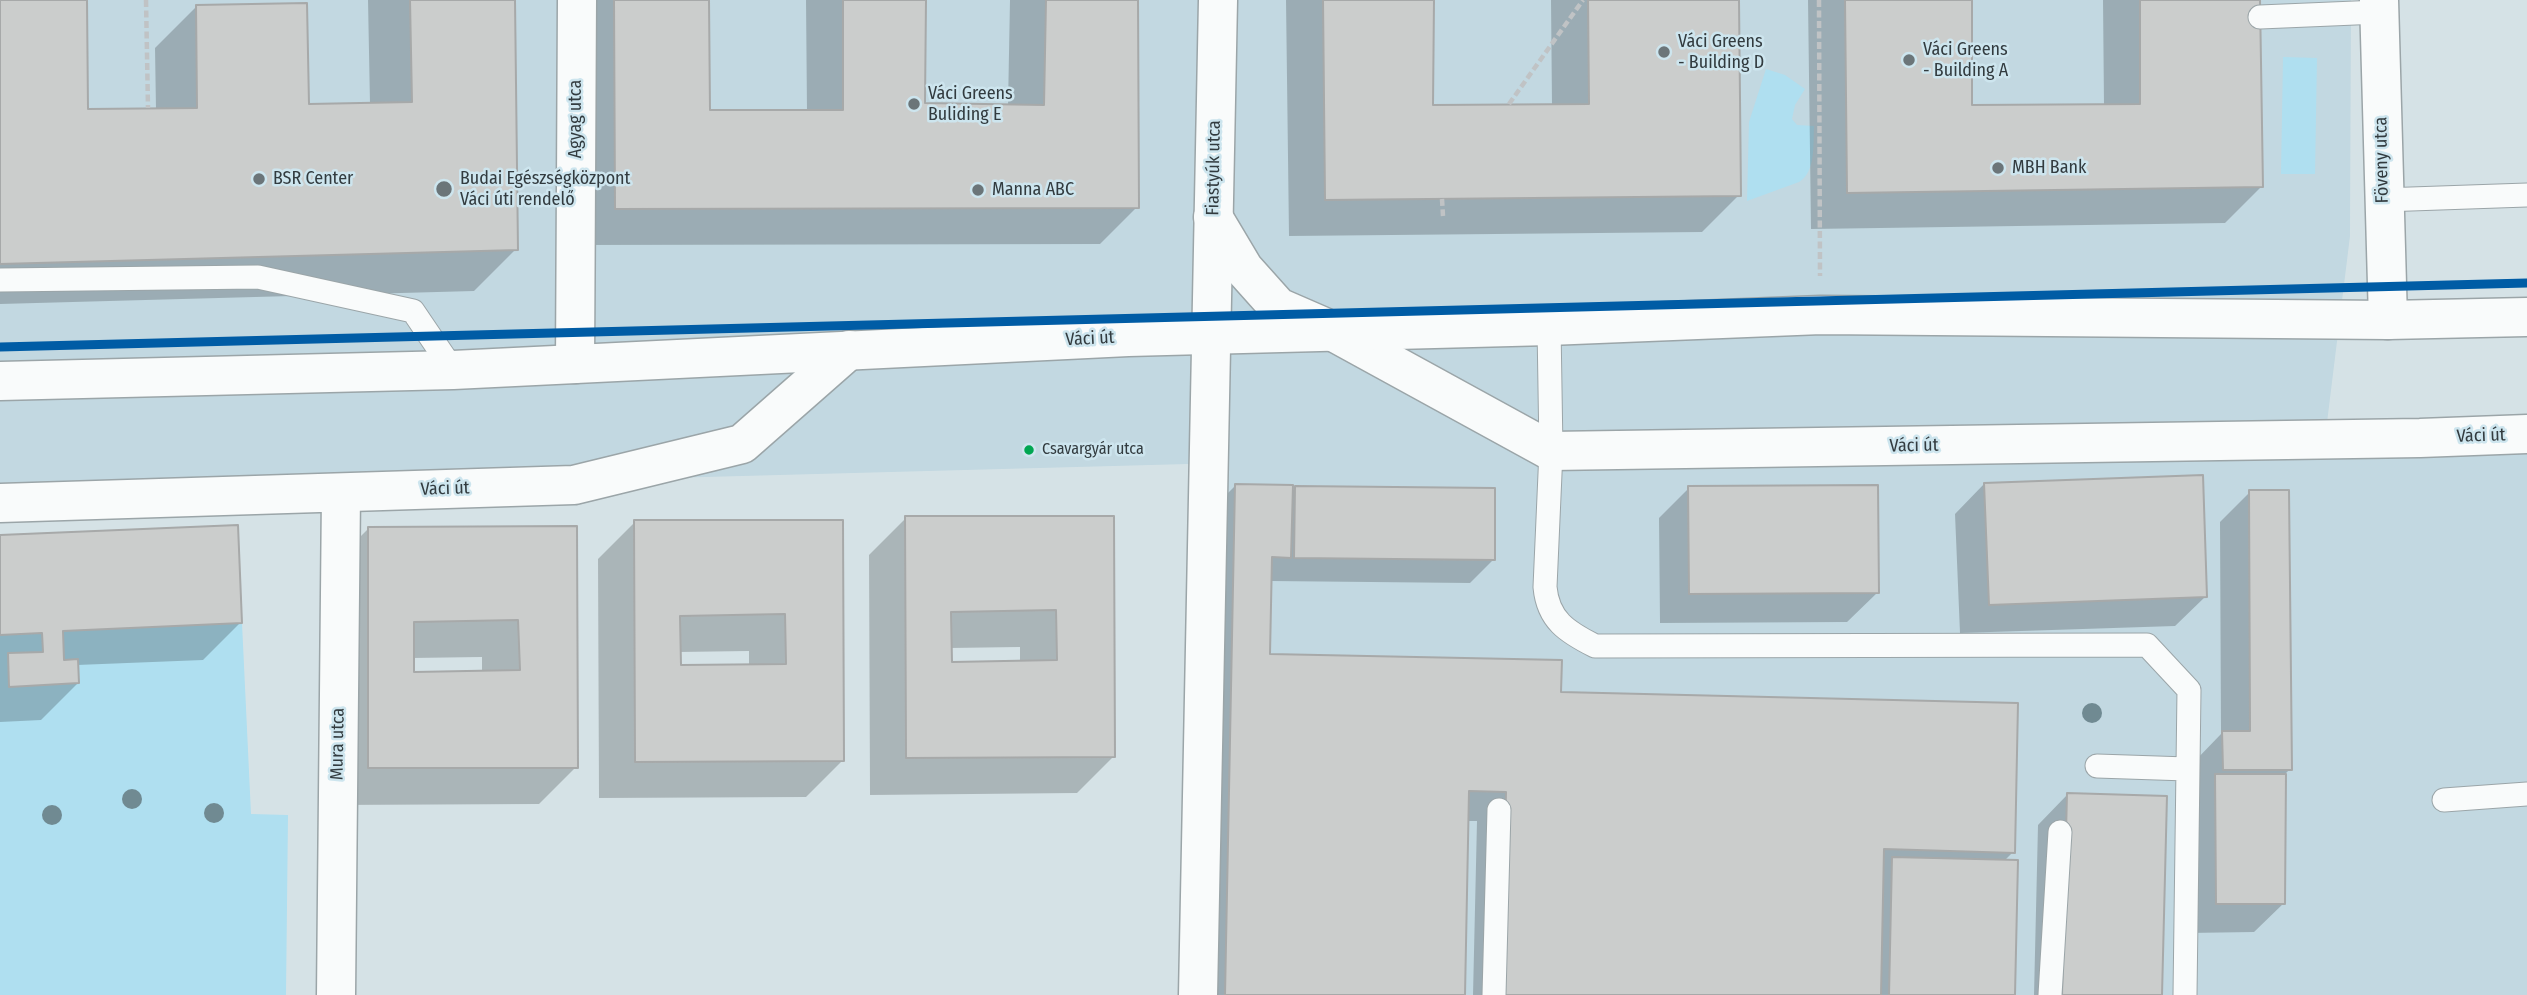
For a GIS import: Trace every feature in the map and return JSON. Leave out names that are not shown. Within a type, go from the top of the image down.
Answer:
[{"type":"street","name":"Agyag utca","points":[[575,364],[577,0]]},
{"type":"street","name":"Fiastyúk utca","points":[[1210,336],[1218,0]]},
{"type":"street","name":"Föveny utca","points":[[2379,6],[2382,201],[2388,320]]},
{"type":"street","points":[[1213,217],[1244,270],[1278,307],[1332,331]]},
{"type":"street","name":"Váci út","points":[[0,381],[453,370],[849,350],[1821,315],[2388,320],[2527,317]]},
{"type":"street","name":"Váci út","points":[[1332,331],[1551,451],[2420,438],[2527,434]]},
{"type":"street","points":[[1198,995],[1210,336]]},
{"type":"street","name":"Váci út","points":[[0,503],[574,485],[742,444],[849,350]]},
{"type":"street","name":"Mura utca","points":[[336,995],[341,493]]},
{"type":"lane","points":[[2260,17],[2379,6]]},
{"type":"lane","points":[[2382,201],[2527,195]]},
{"type":"lane","points":[[0,280],[258,277],[413,311],[453,370]]},
{"type":"lane","points":[[1549,326],[1551,451],[1546,596],[1547,606],[1568,633],[1595,646],[2147,645],[2189,690],[2185,995]]},
{"type":"lane","points":[[2097,766],[2188,769]]},
{"type":"lane","points":[[2444,800],[2527,794]]},
{"type":"lane","points":[[1494,995],[1499,810]]},
{"type":"lane","points":[[2050,995],[2060,832]]},
{"type":"path","points":[[146,0],[148,108]]},
{"type":"path","points":[[1509,104],[1583,0]]},
{"type":"path","points":[[1819,0],[1821,315]]},
{"type":"path","points":[[1442,199],[1443,216]]},
{"type":"shaded area","points":[[0,0],[2351,0],[2350,236],[2323,455],[2527,454],[2527,995],[1216,995],[1225,463],[0,496]]},
{"type":"shaded area","points":[[2283,57],[2317,58],[2315,174],[2281,174]]},
{"type":"shaded area","points":[[1766,69],[1785,75],[1805,89],[1795,105],[1792,119],[1797,125],[1814,126],[1811,165],[1799,182],[1747,201],[1749,122]]},
{"type":"shaded area","points":[[242,623],[251,814],[288,815],[286,995],[0,995],[0,635],[42,633],[43,652],[8,654],[9,687],[79,683],[78,659],[64,660],[63,631]]},
{"type":"building","name":"BSR Center","points":[[0,0],[87,0],[88,109],[197,108],[196,5],[307,3],[309,104],[412,102],[410,0],[515,0],[518,250],[0,264]]},
{"type":"building","name":"Váci Greens Buliding E","points":[[614,0],[709,0],[710,110],[843,110],[843,0],[926,0],[925,103],[1044,105],[1046,0],[1138,0],[1139,208],[615,209]]},
{"type":"building","name":"Váci Greens - Building D","points":[[1323,0],[1434,0],[1433,105],[1589,104],[1588,0],[1739,0],[1741,196],[1325,200]]},
{"type":"building","name":"Váci Greens - Building A","points":[[1845,0],[1972,0],[1972,105],[2140,104],[2140,0],[2260,0],[2263,187],[1847,193]]},
{"type":"building","points":[[2203,475],[2207,597],[1989,605],[1984,483]]},
{"type":"building","points":[[1235,484],[1293,485],[1291,558],[1272,557],[1270,654],[1562,660],[1561,692],[2018,703],[2015,853],[1884,849],[1881,995],[1501,995],[1506,792],[1469,791],[1465,995],[1225,995]]},
{"type":"building","points":[[1878,485],[1879,593],[1689,594],[1688,486]]},
{"type":"building","points":[[1295,486],[1495,488],[1495,560],[1294,558]]},
{"type":"building","points":[[2249,490],[2289,490],[2292,770],[2223,770],[2222,731],[2250,731]]},
{"type":"building","points":[[905,516],[1114,516],[1115,757],[906,758]],"holes":[[[1056,610],[1057,660],[952,662],[951,612]]]},
{"type":"building","points":[[634,520],[843,520],[844,761],[635,762]],"holes":[[[785,614],[786,664],[681,665],[680,616]]]},
{"type":"building","points":[[238,525],[242,623],[63,631],[64,660],[78,659],[79,683],[9,687],[8,653],[43,652],[42,633],[0,635],[0,535]]},
{"type":"building","points":[[577,526],[578,768],[368,768],[368,527]],"holes":[[[518,620],[520,670],[414,672],[414,622]]]},
{"type":"building","points":[[2215,774],[2286,774],[2285,904],[2216,904]]},
{"type":"building","points":[[2067,793],[2167,796],[2162,995],[2062,995]]},
{"type":"building","points":[[1892,857],[2018,860],[2015,995],[1889,995]]},
{"type":"transit line","points":[[0,347],[2527,283]]},
{"type":"place","name":"Váci Greens - Building D","points":[[1664,52]]},
{"type":"place","name":"Váci Greens - Building A","points":[[1909,60]]},
{"type":"place","name":"Váci Greens Buliding E","points":[[914,104]]},
{"type":"place","name":"MBH Bank","points":[[1998,168]]},
{"type":"place","name":"BSR Center","points":[[259,179]]},
{"type":"place","name":"Budai Egészségközpont Váci úti rendelő","points":[[444,189]]},
{"type":"place","name":"Manna ABC","points":[[978,190]]},
{"type":"place","name":"Csavargyár utca","points":[[1029,450]]}]
